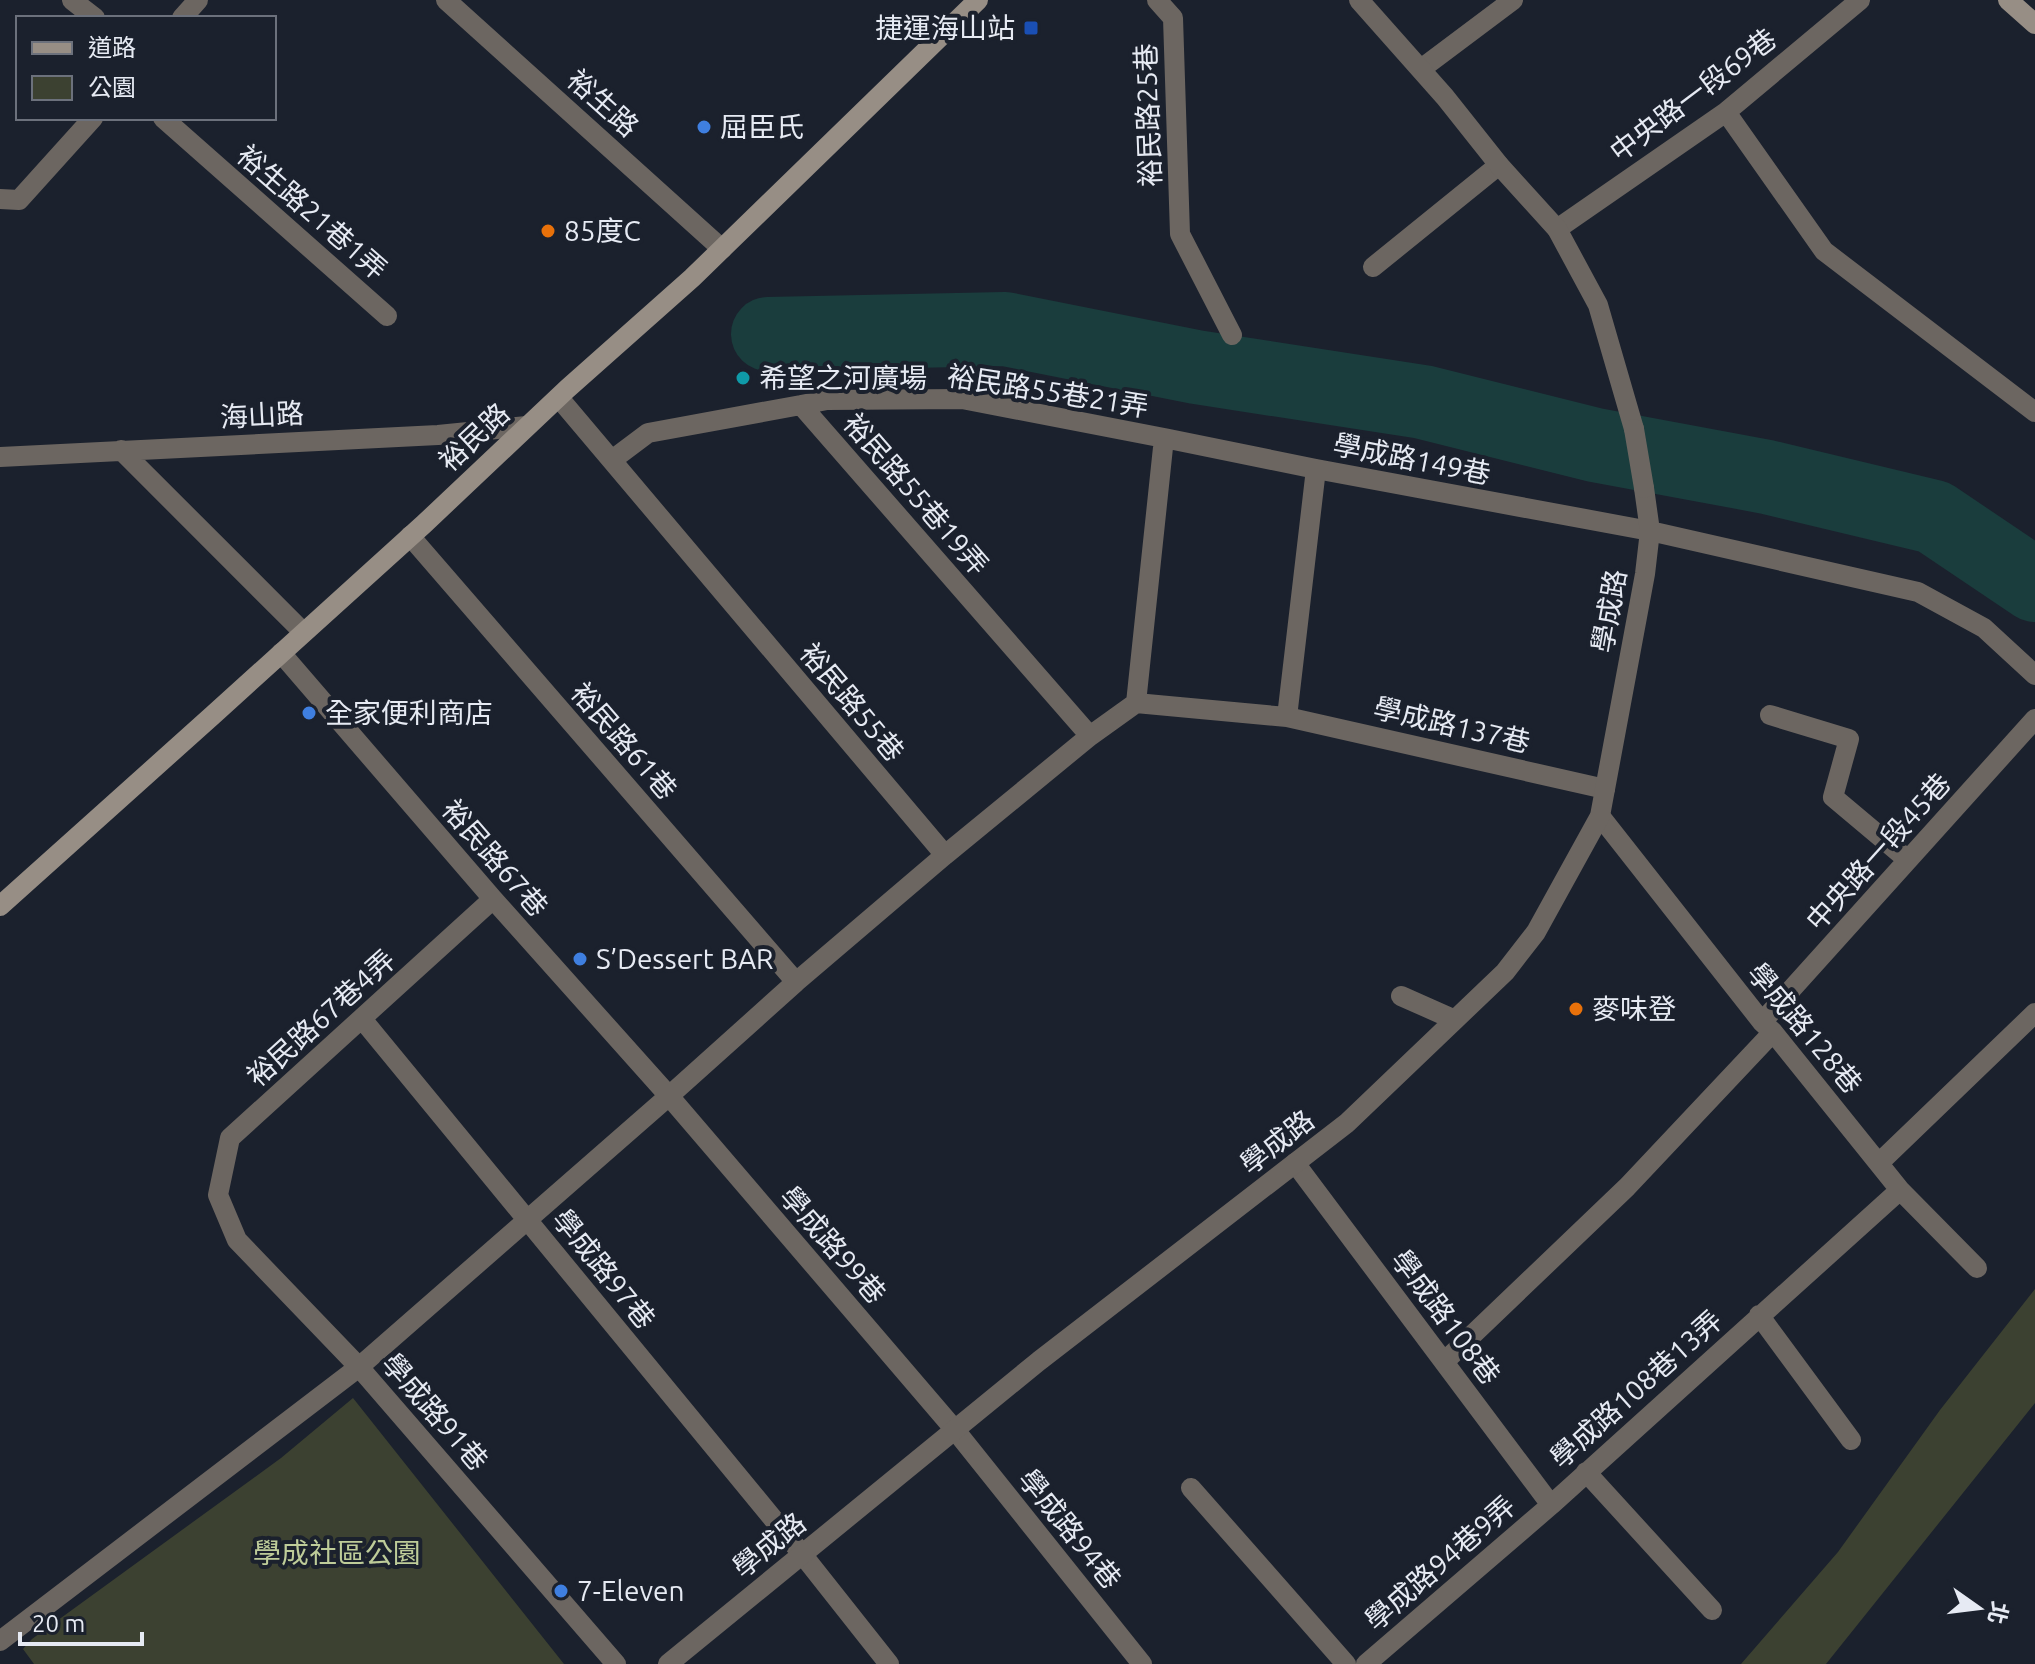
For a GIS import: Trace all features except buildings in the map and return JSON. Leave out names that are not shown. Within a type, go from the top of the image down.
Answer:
[{"type":"street","points":[[72,0],[92,16]]},
{"type":"street","points":[[184,16],[198,0]]},
{"type":"street","name":"裕生路","points":[[446,0],[722,249]]},
{"type":"street","name":"裕民路","points":[[0,906],[692,278],[978,0]]},
{"type":"street","name":"裕民路25巷","points":[[1157,0],[1173,18],[1180,234],[1232,335]]},
{"type":"street","points":[[1359,0],[1557,229]]},
{"type":"street","points":[[1421,69],[1513,0]]},
{"type":"street","name":"中央路一段69巷","points":[[1557,229],[1726,112],[1860,0]]},
{"type":"street","points":[[2008,0],[2035,24]]},
{"type":"street","points":[[1726,112],[1824,251],[2035,412]]},
{"type":"street","points":[[0,199],[19,200],[91,120]]},
{"type":"street","name":"裕生路21巷1弄","points":[[165,120],[387,316]]},
{"type":"street","points":[[1373,267],[1499,165]]},
{"type":"street","name":"學成路","points":[[668,1664],[1039,1361],[1347,1123],[1505,972],[1536,932],[1600,816],[1645,574],[1650,531],[1634,429],[1598,305],[1557,229]]},
{"type":"street","name":"裕民路55巷","points":[[559,398],[945,855]]},
{"type":"street","name":"裕民路55巷21弄","points":[[801,405],[827,400],[962,399],[1164,438],[1136,703]]},
{"type":"street","points":[[612,460],[648,433],[801,405]]},
{"type":"street","name":"裕民路55巷19弄","points":[[801,405],[1090,736]]},
{"type":"street","name":"海山路","points":[[0,457],[438,435],[527,426]]},
{"type":"street","name":"學成路149巷","points":[[1164,438],[1650,531],[1918,592],[1984,628],[2035,675]]},
{"type":"street","points":[[121,450],[303,632]]},
{"type":"street","points":[[1287,717],[1316,469]]},
{"type":"street","name":"裕民路61巷","points":[[410,536],[796,982]]},
{"type":"street","name":"裕民路67巷","points":[[281,653],[493,899],[669,1096]]},
{"type":"street","points":[[0,1641],[359,1367],[796,982],[1090,736],[1136,703]]},
{"type":"street","name":"學成路137巷","points":[[1136,703],[1287,717],[1605,789]]},
{"type":"street","points":[[1770,715],[1849,739],[1833,797],[1908,860]]},
{"type":"street","name":"中央路一段45巷","points":[[1444,1362],[1627,1187],[1908,860],[2035,719]]},
{"type":"street","name":"學成路128巷","points":[[1600,816],[1900,1190],[1977,1268]]},
{"type":"street","name":"裕民路67巷4弄","points":[[218,1195],[230,1138],[493,899]]},
{"type":"street","points":[[1401,996],[1455,1020]]},
{"type":"street","points":[[1879,1163],[2035,1013]]},
{"type":"street","name":"學成路97巷","points":[[362,1019],[889,1664]]},
{"type":"street","name":"學成路99巷","points":[[669,1096],[955,1430]]},
{"type":"street","name":"學成路108巷","points":[[1295,1163],[1551,1505]]},
{"type":"street","name":"學成路108巷13弄","points":[[1551,1505],[1900,1190]]},
{"type":"street","name":"學成路91巷","points":[[218,1195],[237,1240],[359,1367],[616,1664]]},
{"type":"street","name":"學成路108巷13弄","points":[[1759,1315],[1851,1440]]},
{"type":"street","name":"學成路94巷","points":[[955,1430],[1142,1664]]},
{"type":"street","points":[[1586,1472],[1712,1610]]},
{"type":"street","points":[[1191,1488],[1346,1664]]},
{"type":"street","name":"學成路94巷9弄","points":[[1366,1664],[1551,1505]]},
{"type":"green space","points":[[2035,1289],[2035,1403],[1826,1664],[1741,1664],[1838,1552],[1940,1410]]},
{"type":"green space","name":"學成社區公園","points":[[353,1398],[564,1664],[34,1664],[23,1649],[32,1639],[281,1458]]},
{"type":"waterway","points":[[768,334],[1005,329],[1196,367],[1423,402],[1595,445],[1767,477],[1934,517],[2035,585]]},
{"type":"place","name":"捷運海山站","points":[[1031,28]]},
{"type":"place","name":"屈臣氏","points":[[704,127]]},
{"type":"place","name":"85度C","points":[[548,231]]},
{"type":"place","name":"希望之河廣場","points":[[743,378]]},
{"type":"place","name":"全家便利商店","points":[[309,713]]},
{"type":"place","name":"S’Dessert BAR","points":[[580,959]]},
{"type":"place","name":"麥味登","points":[[1576,1009]]},
{"type":"place","name":"7-Eleven","points":[[561,1591]]}]
